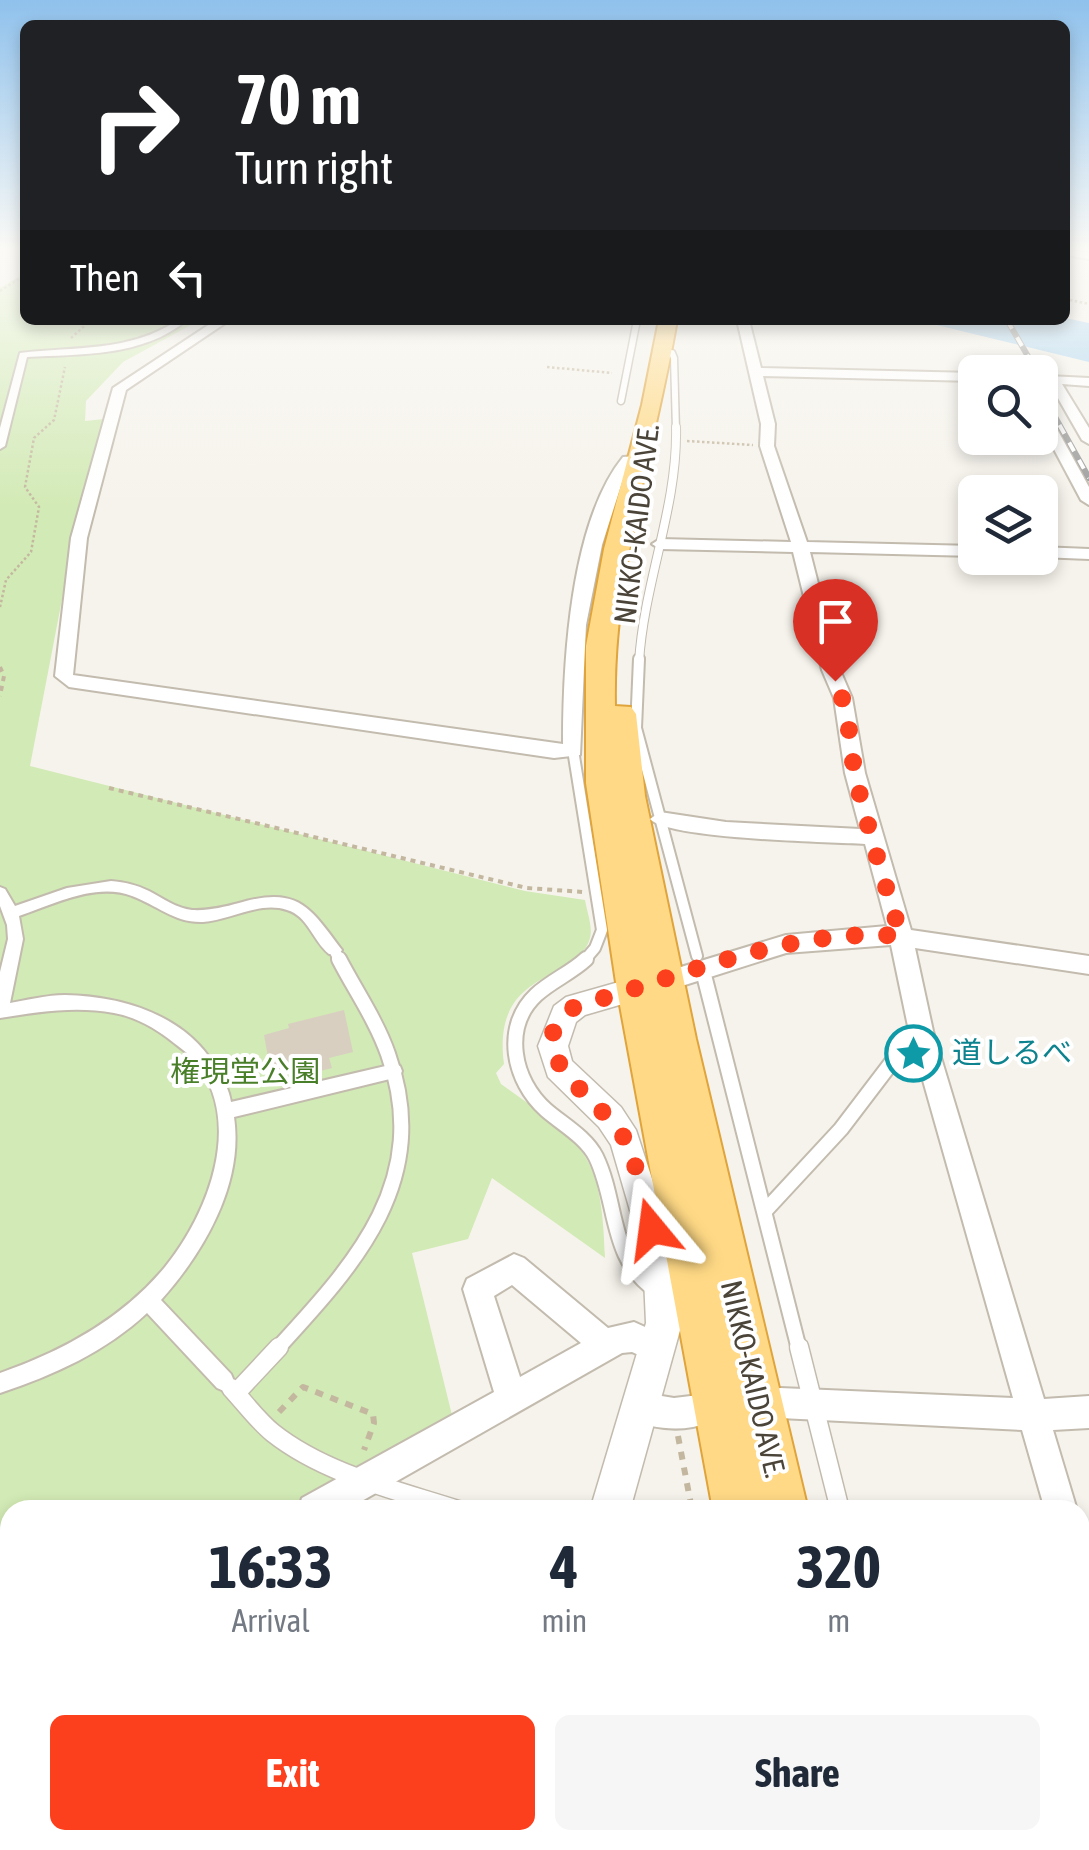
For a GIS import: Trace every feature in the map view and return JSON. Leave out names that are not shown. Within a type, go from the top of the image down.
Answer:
[{"type":"highway","name":"NIKKO-KAIDO AVE.","points":[[663,336],[663,353],[636,403],[654,452],[623,644],[629,796],[650,985],[736,1500]]},
{"type":"highway","name":"NIKKO-KAIDO AVE.","points":[[654,452],[616,549],[598,678],[602,784],[780,1500]]},
{"type":"street","points":[[0,446],[23,355],[68,352],[152,336]]},
{"type":"street","points":[[199,336],[120,388],[79,538],[64,676],[70,681],[573,750],[575,642],[596,534],[616,472],[623,464],[654,452]]},
{"type":"street","points":[[747,336],[768,424],[767,446],[800,546],[831,670],[844,698],[870,837],[901,936],[921,1032],[1058,1500]]},
{"type":"street","points":[[757,372],[958,377]]},
{"type":"street","points":[[1089,382],[1054,379],[1089,440]]},
{"type":"street","points":[[1058,444],[1089,500]]},
{"type":"street","points":[[660,544],[958,550]]},
{"type":"street","points":[[1058,553],[1089,554]]},
{"type":"street","points":[[660,819],[726,829],[870,837]]},
{"type":"street","points":[[12,913],[80,892],[113,888],[135,892],[162,909],[192,916],[278,902],[290,904],[313,918],[334,950]]},
{"type":"street","points":[[0,893],[12,913],[16,949],[1,991],[0,1010],[71,999],[112,1003],[145,1012],[174,1028],[198,1051],[215,1078],[225,1111],[224,1167],[212,1207],[190,1248],[147,1299],[74,1354],[0,1383]]},
{"type":"street","points":[[613,1500],[654,1347],[664,1324],[660,1255],[625,1140],[610,1117],[559,1068],[554,1046],[564,1014],[576,1006],[786,944],[837,936],[901,936],[1089,964]]},
{"type":"street","points":[[225,1111],[394,1071]]},
{"type":"street","points":[[511,1398],[477,1289],[514,1268],[606,1345]]},
{"type":"street","points":[[147,1299],[230,1387]]},
{"type":"street","points":[[325,1500],[365,1464],[511,1398],[619,1338],[634,1338],[654,1347]]},
{"type":"street","points":[[780,1403],[1036,1416],[1089,1412]]},
{"type":"street","points":[[637,1408],[686,1412]]},
{"type":"lane","points":[[634,336],[626,374],[636,403]]},
{"type":"lane","points":[[663,353],[672,353],[674,358],[654,452],[660,544],[628,727],[660,819],[697,956]]},
{"type":"lane","points":[[573,750],[597,891],[600,941],[582,964],[531,997],[515,1032],[517,1066],[530,1094],[586,1140],[596,1155],[624,1260],[645,1286],[662,1294]]},
{"type":"lane","points":[[334,950],[382,1039],[394,1071],[402,1131],[396,1178],[373,1230],[346,1266],[230,1387],[276,1436],[365,1464],[438,1500]]},
{"type":"lane","points":[[705,979],[838,1500]]},
{"type":"lane","points":[[765,1211],[840,1130],[908,1041],[921,1032]]},
{"type":"path","points":[[0,606],[6,580],[31,552],[39,508],[25,487],[34,438],[54,420],[74,336]]},
{"type":"path","points":[[547,367],[626,374]]},
{"type":"path","points":[[654,452],[767,446]]},
{"type":"path","points":[[0,667],[4,676],[0,696]]},
{"type":"path","points":[[110,788],[527,888],[597,891]]},
{"type":"path","points":[[279,1412],[303,1386],[373,1414],[365,1464]]},
{"type":"path","points":[[686,1412],[691,1500]]},
{"type":"green space","name":"権現堂公園","points":[[0,336],[170,336],[123,362],[86,401],[85,421],[104,419],[74,537],[30,766],[525,891],[585,900],[590,938],[582,953],[537,982],[510,1010],[503,1033],[504,1064],[496,1073],[501,1084],[551,1121],[583,1153],[599,1194],[605,1258],[492,1178],[468,1239],[412,1253],[452,1415],[308,1500],[0,1500]]},
{"type":"water","points":[[983,336],[1089,336],[1089,362]]},
{"type":"building","points":[[344,1010],[353,1052],[329,1058],[332,1068],[301,1076],[300,1066],[271,1074],[264,1035],[289,1028],[288,1024]]},
{"type":"railway","points":[[1016,336],[1027,355]]},
{"type":"railway","points":[[1058,422],[1089,478]]},
{"type":"place","name":"道しるべ","points":[[913,1053]]},
{"type":"route","points":[[652,1229],[625,1140],[610,1117],[559,1068],[554,1046],[556,1029],[564,1014],[576,1006],[786,944],[837,936],[901,936],[870,837],[844,698],[835,681]]}]
